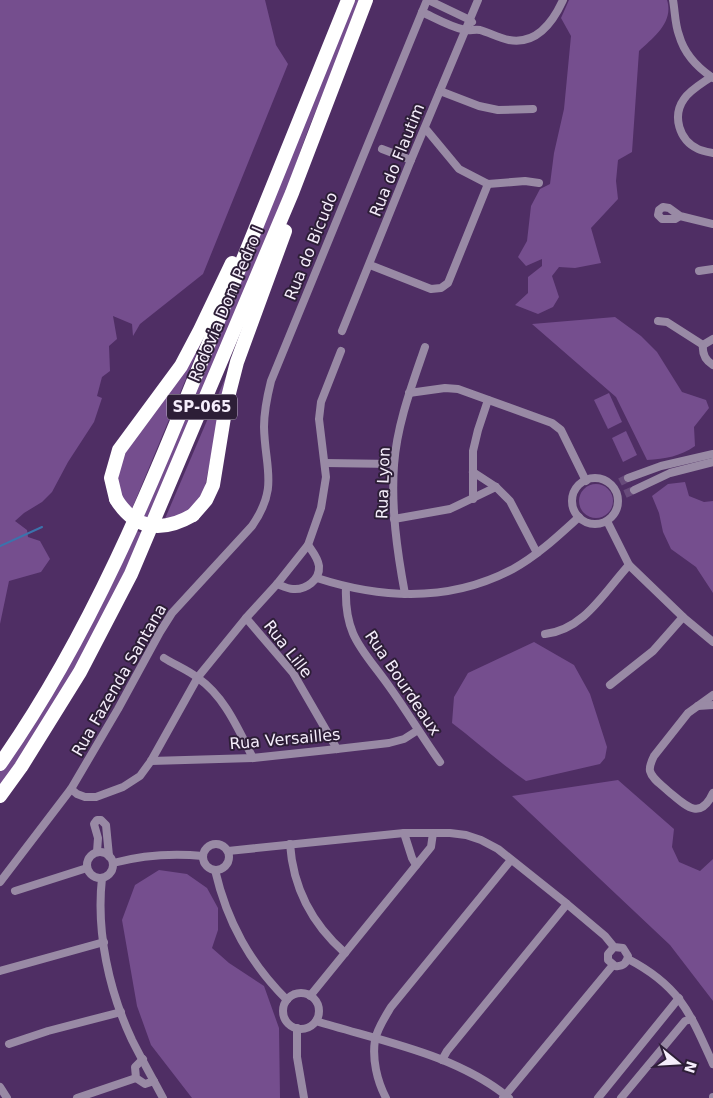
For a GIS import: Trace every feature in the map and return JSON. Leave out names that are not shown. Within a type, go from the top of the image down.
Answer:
[{"type":"highway","name":"Rodovia Dom Pedro I","points":[[0,764],[66,657],[113,568],[194,379],[348,0]]},
{"type":"highway","name":"Rodovia Dom Pedro I","points":[[0,796],[80,672],[131,574],[292,193],[366,0]]},
{"type":"highway","points":[[294,131],[190,349],[169,384],[119,450],[111,478],[116,499],[131,518],[150,526],[172,525],[193,515],[206,500],[213,485],[226,404],[237,362],[311,163],[334,82]]},
{"type":"street","name":"Rua do Bicudo","points":[[262,511],[268,492],[270,472],[264,428],[265,406],[271,381],[427,0]]},
{"type":"street","points":[[427,0],[470,20],[478,30]]},
{"type":"street","name":"Rua do Flautim","points":[[342,331],[478,0]]},
{"type":"street","points":[[422,12],[465,30],[478,30],[512,41],[535,36],[547,28],[563,0]]},
{"type":"street","points":[[673,0],[678,34],[685,49],[696,64],[712,78],[691,91],[683,100],[678,110],[680,132],[688,142],[698,149],[713,153]]},
{"type":"street","points":[[440,92],[479,106],[498,110],[533,109]]},
{"type":"street","points":[[425,128],[459,169],[488,184],[525,181],[539,183]]},
{"type":"street","points":[[382,149],[411,160]]},
{"type":"street","points":[[370,265],[431,289],[441,288],[448,283],[488,184]]},
{"type":"street","points":[[680,216],[713,224]]},
{"type":"street","points":[[699,270],[713,269]]},
{"type":"street","points":[[658,321],[667,322],[703,346]]},
{"type":"street","points":[[713,339],[703,346],[702,353],[713,365]]},
{"type":"street","name":"Rua Lyon","points":[[405,594],[394,518],[394,464],[409,393],[426,347]]},
{"type":"street","points":[[71,789],[85,797],[96,797],[123,787],[140,776],[198,677],[308,545],[321,508],[326,477],[319,419],[321,402],[341,351]]},
{"type":"street","points":[[409,393],[445,388],[458,389],[552,423],[561,430],[586,481]]},
{"type":"street","points":[[473,499],[473,451],[488,400]]},
{"type":"street","points":[[628,478],[661,466],[713,454]]},
{"type":"street","points":[[634,490],[670,473],[713,462]]},
{"type":"street","points":[[325,463],[394,464]]},
{"type":"street","points":[[473,472],[496,487],[510,501],[537,553]]},
{"type":"street","points":[[597,478],[616,484],[622,496],[616,512],[606,521],[592,524],[579,517],[574,508],[573,497],[577,487],[586,481],[597,478]]},
{"type":"street","points":[[394,518],[450,509],[496,487]]},
{"type":"street","name":"Rua Fazenda Santana","points":[[0,882],[71,789],[172,613],[252,526],[262,511]]},
{"type":"street","points":[[317,578],[346,587],[375,592],[405,594],[447,591],[470,586],[515,568],[537,553],[579,517]]},
{"type":"street","points":[[606,521],[629,565],[683,617],[713,642]]},
{"type":"street","points":[[277,584],[292,589],[303,588],[317,578],[319,566],[308,545]]},
{"type":"street","points":[[545,634],[557,633],[588,613],[629,565]]},
{"type":"street","name":"Rua Bourdeaux","points":[[346,587],[345,607],[359,646],[391,688],[440,762]]},
{"type":"street","points":[[610,685],[653,651],[683,617]]},
{"type":"street","name":"Rua Lille","points":[[246,618],[293,673],[338,749]]},
{"type":"street","points":[[164,658],[198,677],[218,696],[253,758]]},
{"type":"street","points":[[713,695],[688,713],[654,756],[650,770],[654,778],[688,808],[699,809],[708,804],[713,794]]},
{"type":"street","points":[[696,707],[713,704]]},
{"type":"street","name":"Rua Versailles","points":[[151,760],[253,758],[338,749],[389,743],[404,739],[418,730]]},
{"type":"street","points":[[97,852],[98,838],[94,824],[97,820],[101,820],[106,825],[111,859],[111,872],[102,878],[92,876],[87,868],[89,858],[97,852],[104,853],[111,859],[179,854],[203,856]]},
{"type":"street","points":[[404,833],[416,865]]},
{"type":"street","points":[[228,851],[404,833],[450,833],[473,837],[493,846],[512,860],[606,936],[614,947],[624,948],[628,953],[628,959],[622,966],[612,965],[608,960],[608,954],[614,947]]},
{"type":"street","points":[[310,996],[431,847],[433,833]]},
{"type":"street","points":[[213,844],[223,846],[228,851],[229,858],[227,864],[222,869],[215,870],[206,866],[203,856],[205,850],[213,844]]},
{"type":"street","points":[[290,844],[295,876],[307,907],[327,936],[344,953]]},
{"type":"street","points":[[386,1098],[380,1086],[375,1064],[375,1039],[391,1007],[512,860]]},
{"type":"street","points":[[15,891],[87,868]]},
{"type":"street","points":[[215,870],[226,908],[243,944],[260,970],[287,1000]]},
{"type":"street","points":[[102,878],[104,942],[112,982],[121,1012],[163,1098]]},
{"type":"street","points":[[442,1060],[567,904]]},
{"type":"street","points":[[0,971],[104,942]]},
{"type":"street","points":[[628,959],[654,974],[679,998],[692,1018],[713,1064]]},
{"type":"street","points":[[316,1022],[409,1048],[442,1060],[474,1076],[506,1097],[612,965]]},
{"type":"street","points":[[298,994],[310,996],[318,1005],[319,1014],[316,1022],[305,1028],[297,1028],[289,1024],[285,1017],[284,1008],[287,1000],[298,994]]},
{"type":"street","points":[[598,1098],[679,998]]},
{"type":"street","points":[[9,1044],[48,1031],[121,1012]]},
{"type":"street","points":[[621,1098],[685,1022],[692,1018]]},
{"type":"street","points":[[297,1028],[297,1057],[304,1098]]},
{"type":"street","points":[[136,1078],[135,1067],[143,1060]]},
{"type":"street","points":[[136,1078],[145,1084],[154,1081]]},
{"type":"street","points":[[77,1098],[136,1078]]},
{"type":"street","points":[[0,1087],[7,1098]]},
{"type":"shaded area","points":[[0,0],[265,0],[276,45],[288,64],[203,274],[140,324],[133,336],[132,324],[113,316],[117,339],[109,346],[110,371],[102,377],[97,396],[102,398],[94,422],[68,462],[52,492],[42,502],[15,521],[27,530],[28,537],[40,541],[50,559],[41,572],[9,581],[0,624]]},
{"type":"shaded area","points":[[352,0],[361,0],[308,130],[289,183],[149,520],[140,517]]},
{"type":"shaded area","points":[[569,0],[667,0],[668,15],[661,29],[639,51],[632,152],[618,160],[616,181],[618,199],[591,228],[601,263],[575,268],[559,267],[552,276],[559,297],[553,307],[538,314],[515,305],[528,293],[528,277],[542,266],[542,259],[526,266],[518,257],[527,241],[531,206],[540,189],[550,184],[554,153],[564,109],[571,36],[561,18]]},
{"type":"shaded area","points":[[615,317],[641,336],[657,352],[682,392],[706,400],[709,408],[694,427],[695,446],[690,449],[672,456],[647,460],[616,397],[532,324]]},
{"type":"shaded area","points":[[205,333],[131,511],[126,506],[117,484],[122,458]]},
{"type":"shaded area","points":[[227,374],[204,492],[190,511],[164,521]]},
{"type":"shaded area","points":[[609,393],[622,422],[608,429],[594,400]]},
{"type":"shaded area","points":[[626,431],[637,455],[623,462],[612,438]]},
{"type":"shaded area","points":[[685,482],[689,496],[704,502],[713,501],[713,593],[696,567],[671,549],[663,532],[659,513],[652,496],[668,484]]},
{"type":"shaded area","points":[[596,484],[603,485],[608,489],[612,494],[612,508],[608,513],[603,517],[596,518],[589,517],[584,513],[580,508],[579,501],[580,494],[584,489],[589,485]]},
{"type":"shaded area","points":[[135,530],[142,533],[106,613],[55,703],[0,787],[0,771]]},
{"type":"shaded area","points":[[534,642],[574,665],[590,694],[607,747],[605,758],[600,764],[526,781],[452,723],[454,697],[468,673]]},
{"type":"shaded area","points":[[618,780],[674,829],[672,847],[679,862],[700,871],[713,859],[713,1001],[670,945],[512,796]]},
{"type":"shaded area","points":[[159,870],[187,874],[207,888],[218,908],[218,930],[212,948],[229,963],[264,986],[279,1028],[280,1098],[192,1098],[151,1045],[137,1006],[122,920],[135,885]]},
{"type":"waterway","points":[[0,546],[42,527]]},
{"type":"tunnel","points":[[620,482],[628,478]]},
{"type":"tunnel","points":[[625,494],[634,490]]}]
